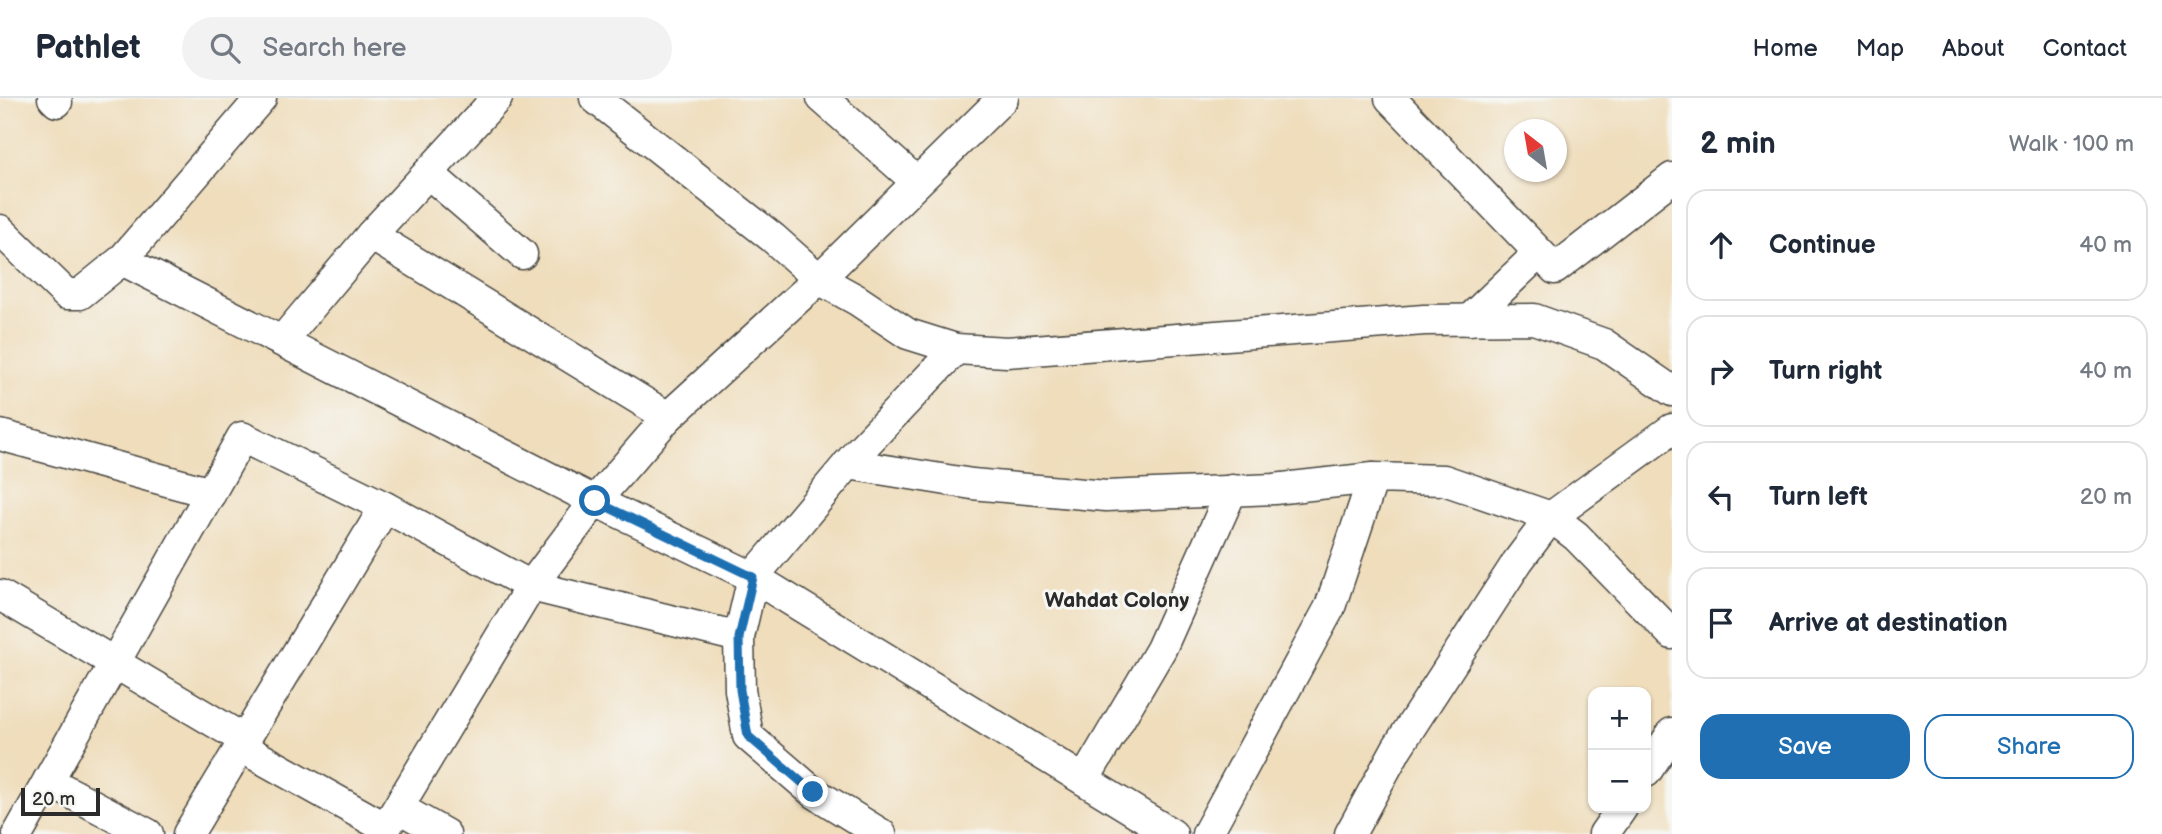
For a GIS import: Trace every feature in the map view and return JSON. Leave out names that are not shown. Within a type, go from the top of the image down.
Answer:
[{"type":"street","points":[[0,230],[66,294],[80,295],[122,260],[261,98]]},
{"type":"street","points":[[282,341],[370,235],[497,98]]},
{"type":"street","points":[[595,98],[773,238],[819,279],[857,300],[908,334],[956,349],[1007,352],[1424,320],[1534,319],[1604,344],[1672,391]]},
{"type":"street","points":[[822,98],[917,182]]},
{"type":"street","points":[[389,823],[531,586],[595,501],[668,417],[819,279],[1002,98]]},
{"type":"street","points":[[1390,98],[1555,269],[1672,178]]},
{"type":"street","points":[[428,173],[522,254]]},
{"type":"street","points":[[370,235],[668,417]]},
{"type":"street","points":[[1469,320],[1539,253]]},
{"type":"street","points":[[122,260],[595,501],[753,577],[1172,834]]},
{"type":"street","points":[[881,834],[813,792],[748,736],[740,690],[739,638],[753,577],[848,464],[956,349]]},
{"type":"street","points":[[1350,834],[1397,748],[1518,561],[1551,517],[1672,429]]},
{"type":"street","points":[[0,435],[211,493]]},
{"type":"street","points":[[18,834],[242,437],[385,507],[531,586],[739,638]]},
{"type":"street","points":[[848,464],[972,484],[1106,496],[1274,488],[1373,478],[1444,480],[1551,517],[1576,536],[1672,634]]},
{"type":"street","points":[[1207,834],[1330,607],[1373,478]]},
{"type":"street","points":[[1084,780],[1161,649],[1232,490]]},
{"type":"street","points":[[188,834],[385,507]]},
{"type":"street","points":[[0,595],[243,743],[389,823],[445,834]]},
{"type":"street","points":[[1651,764],[1672,733]]},
{"type":"street","points":[[48,781],[148,834]]},
{"type":"street","points":[[1604,834],[1619,813]]},
{"type":"district","name":"Wahdat Colony","points":[[1117,600]]},
{"type":"route","points":[[595,501],[753,577],[739,638],[740,690],[748,736],[813,792]]}]
